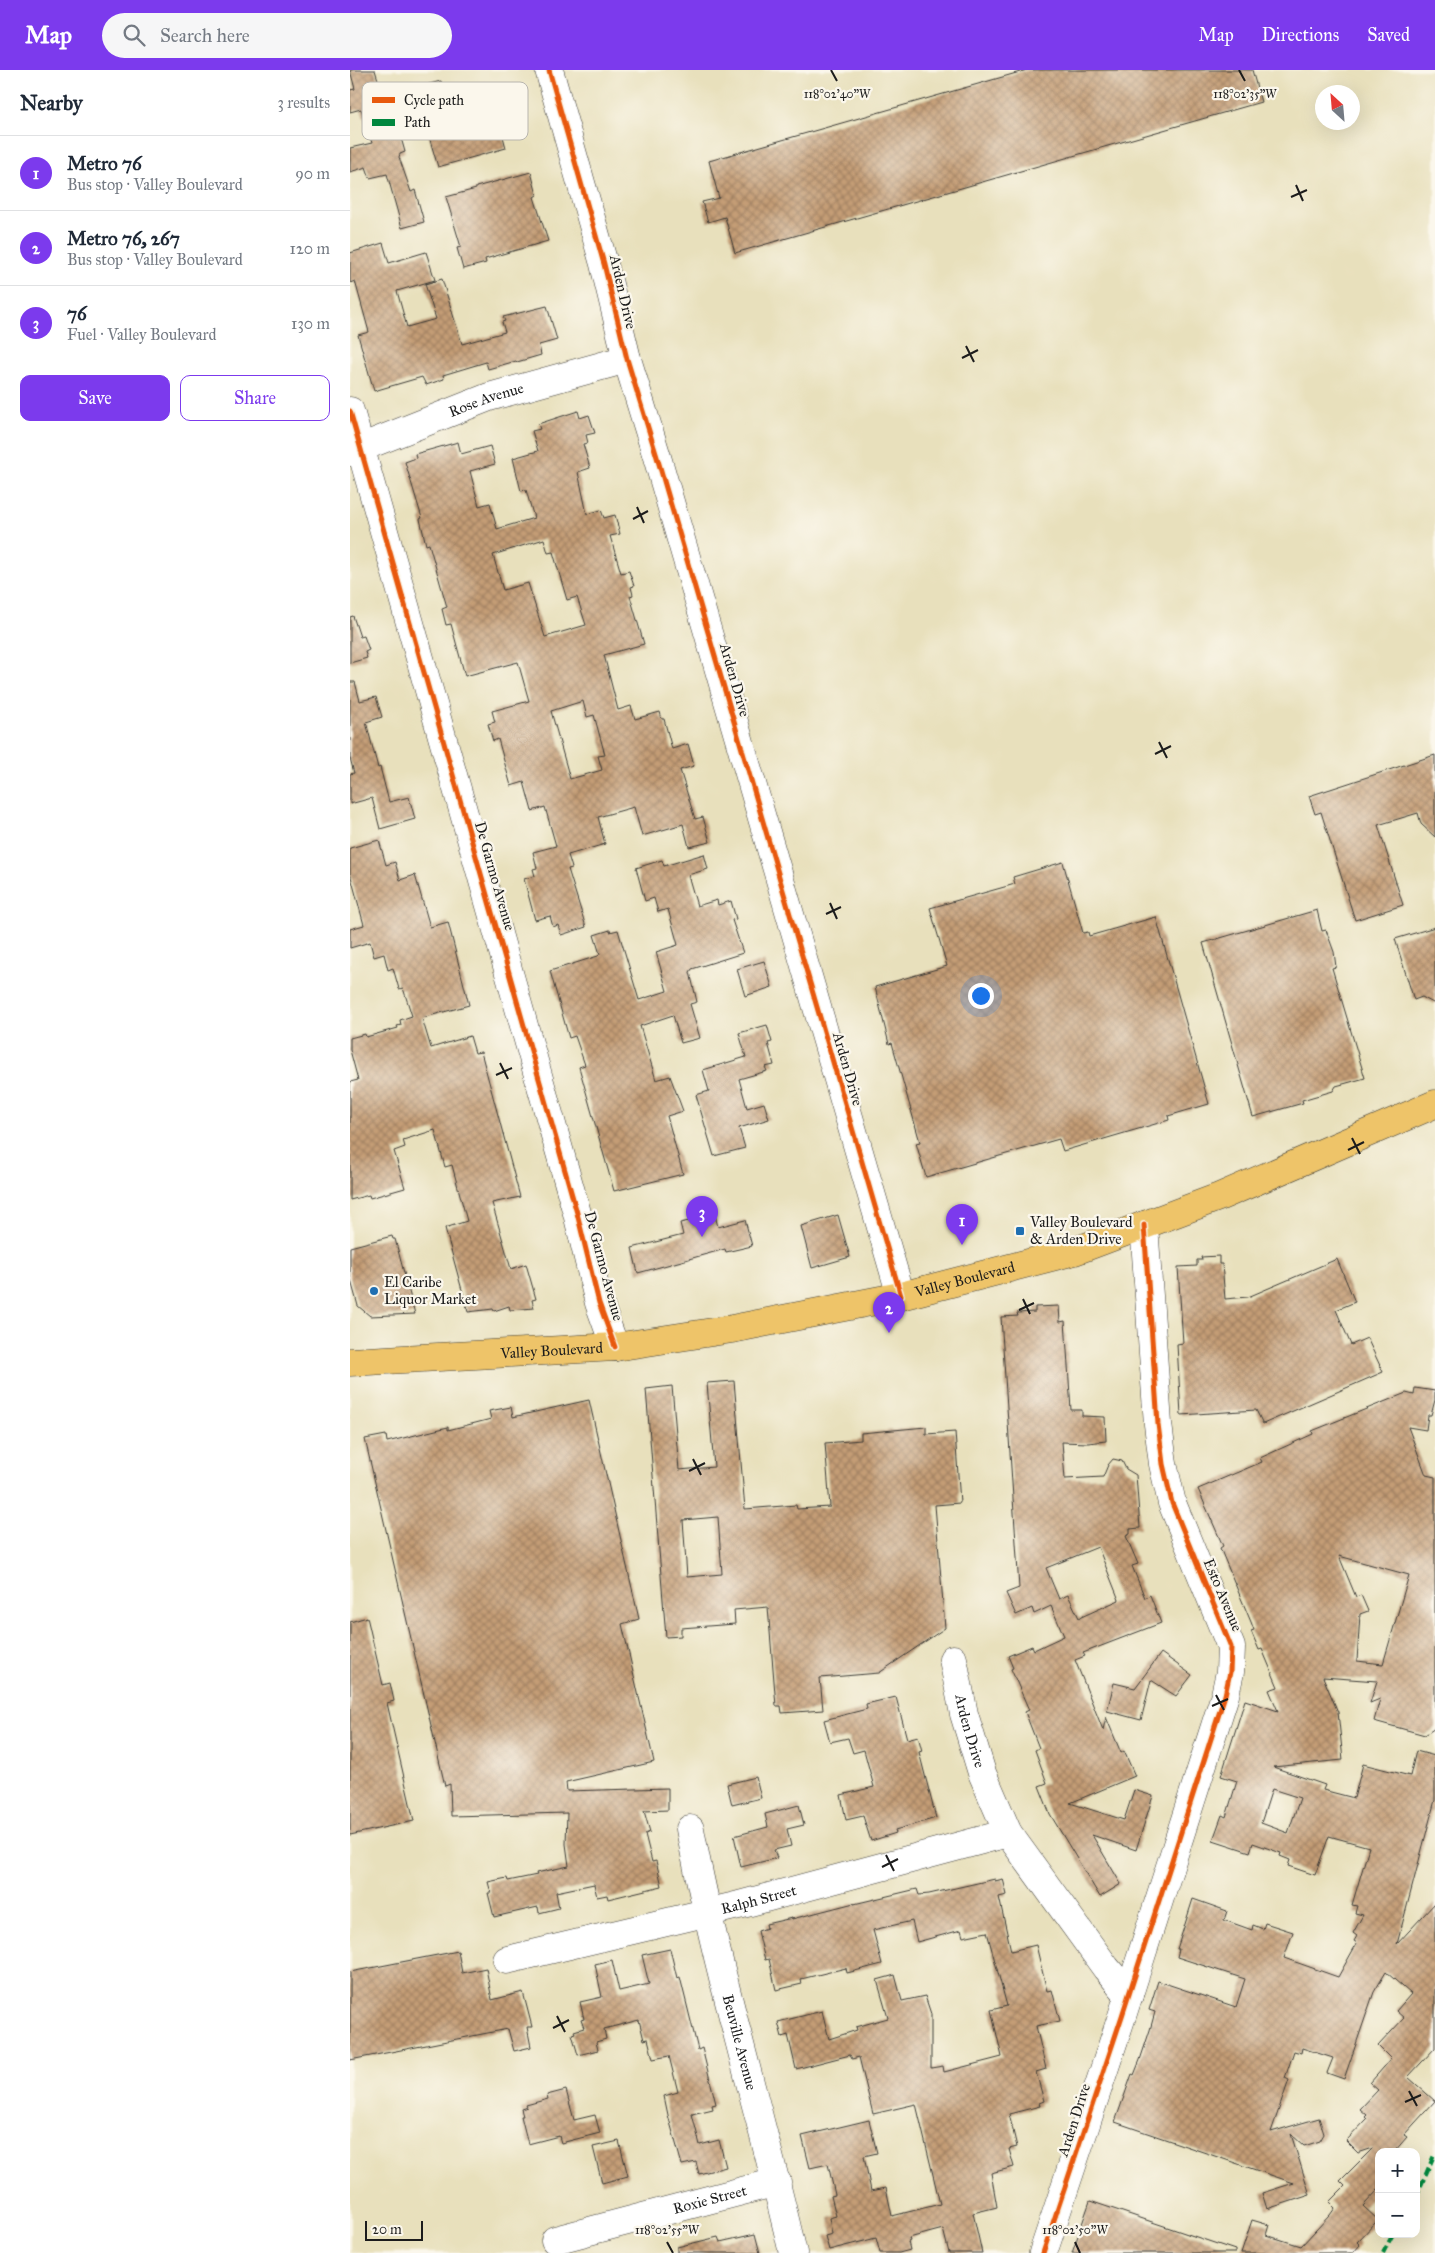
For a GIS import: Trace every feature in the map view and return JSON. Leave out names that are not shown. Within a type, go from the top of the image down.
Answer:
[{"type":"main road","name":"Valley Boulevard","points":[[350,1362],[615,1347],[732,1329],[901,1296],[1070,1252],[1219,1197],[1435,1104]]},
{"type":"street","name":"Arden Drive","points":[[549,70],[604,264],[627,359],[901,1296]]},
{"type":"street","name":"Rose Avenue","points":[[355,450],[489,397],[627,359]]},
{"type":"street","name":"De Garmo Avenue","points":[[350,411],[355,450],[577,1213],[599,1303],[615,1347]]},
{"type":"street","name":"Esto Avenue","points":[[1129,1995],[1225,1695],[1230,1672],[1231,1647],[1172,1503],[1163,1464],[1158,1424],[1144,1225]]},
{"type":"street","name":"Arden Drive","points":[[953,1660],[964,1714],[982,1773],[1008,1833],[1106,1968],[1129,1995],[1043,2253]]},
{"type":"street","name":"Beuville Avenue","points":[[690,1829],[706,1911],[793,2253]]},
{"type":"street","name":"Ralph Street","points":[[507,1960],[662,1924],[706,1911],[739,1905],[1008,1833]]},
{"type":"street","name":"Roxie Street","points":[[555,2240],[776,2182]]},
{"type":"building","points":[[350,70],[375,70],[379,82],[362,82],[362,112],[361,109],[350,112],[350,90],[355,89]]},
{"type":"building","points":[[1027,70],[1252,70],[1261,102],[735,253],[725,217],[708,222],[702,202],[719,198],[709,161]]},
{"type":"building","points":[[371,140],[402,140],[405,152],[400,154],[399,157],[411,192],[415,190],[424,222],[402,228],[387,174],[370,178],[366,167],[350,172],[350,148],[372,143]]},
{"type":"building","points":[[430,140],[504,140],[506,148],[438,167]]},
{"type":"building","points":[[531,172],[537,195],[534,197],[548,241],[485,259],[486,263],[463,269],[457,248],[461,247],[446,197]]},
{"type":"building","points":[[383,243],[389,263],[426,252],[435,280],[397,291],[407,327],[436,319],[425,284],[442,279],[462,344],[505,332],[502,322],[505,321],[503,317],[547,306],[557,340],[539,345],[541,355],[517,362],[488,369],[486,362],[443,375],[444,379],[426,385],[422,377],[374,391],[358,335],[369,332],[355,281],[350,283],[350,253]]},
{"type":"building","points":[[578,411],[580,418],[589,415],[595,433],[586,435],[588,443],[583,444],[590,468],[578,472],[587,514],[601,510],[604,518],[615,515],[620,534],[610,536],[621,573],[629,571],[634,586],[631,587],[633,595],[630,596],[644,644],[604,655],[618,710],[631,706],[635,719],[660,712],[662,719],[664,719],[672,749],[688,744],[694,766],[680,770],[695,819],[703,817],[710,842],[689,847],[683,824],[642,836],[634,807],[598,817],[605,844],[568,855],[572,868],[568,869],[586,927],[561,935],[558,925],[553,927],[550,916],[535,920],[524,879],[535,876],[533,869],[537,868],[533,852],[556,846],[545,807],[532,811],[524,782],[511,786],[498,739],[493,741],[488,724],[495,722],[492,711],[529,701],[518,662],[465,676],[451,624],[446,625],[442,609],[447,607],[429,544],[426,545],[420,519],[422,518],[405,462],[416,458],[415,454],[458,442],[461,454],[490,446],[495,464],[470,471],[479,506],[490,503],[497,529],[534,518],[526,490],[521,491],[513,458],[538,451],[532,431],[540,429],[538,424]],"holes":[[[544,539],[548,553],[553,552],[567,600],[577,597],[586,625],[545,637],[528,583],[503,590],[493,555]],[[583,701],[587,717],[594,715],[605,755],[598,756],[602,770],[570,779],[551,711]]]},
{"type":"building","points":[[353,616],[360,637],[364,636],[369,650],[365,652],[367,658],[350,663],[350,617]]},
{"type":"building","points":[[350,682],[355,682],[360,701],[376,697],[382,717],[366,722],[378,768],[380,767],[389,802],[409,797],[415,819],[380,829],[372,798],[350,804],[350,774],[354,773],[350,758]]},
{"type":"building","points":[[1435,755],[1435,837],[1421,824],[1418,813],[1378,825],[1403,905],[1355,920],[1321,812],[1315,814],[1309,796]]},
{"type":"building","points":[[379,840],[386,865],[395,862],[400,880],[415,875],[430,927],[448,922],[469,1005],[422,1018],[431,1048],[470,1036],[475,1053],[481,1052],[520,1197],[492,1203],[511,1269],[526,1264],[536,1299],[532,1300],[534,1308],[510,1310],[509,1306],[494,1311],[493,1309],[468,1312],[445,1228],[467,1221],[452,1165],[445,1167],[435,1130],[403,1140],[405,1147],[394,1151],[405,1188],[370,1198],[369,1195],[350,1200],[350,1082],[358,1080],[350,1050],[350,1038],[365,1034],[366,1037],[398,1028],[397,1026],[401,1025],[400,1020],[412,1016],[403,988],[399,989],[393,968],[388,970],[384,954],[374,957],[370,942],[350,948],[350,929],[364,925],[350,873],[350,848]]},
{"type":"building","points":[[704,854],[708,869],[688,875],[697,906],[717,900],[718,905],[731,901],[736,919],[732,920],[743,953],[692,969],[690,972],[697,1002],[690,1004],[700,1038],[681,1043],[673,1015],[640,1026],[656,1080],[670,1076],[683,1111],[667,1116],[683,1174],[614,1191],[579,1067],[585,1065],[575,1036],[569,1038],[550,971],[598,956],[600,954],[594,935],[610,930],[610,932],[618,930],[639,1000],[667,991],[656,952],[678,945],[668,909],[658,912],[654,898],[645,901],[636,868],[662,860],[664,866]]},
{"type":"building","points":[[1063,862],[1083,933],[1088,932],[1089,936],[1156,917],[1209,1104],[1168,1116],[1169,1120],[1063,1151],[1059,1139],[926,1177],[916,1143],[920,1142],[892,1043],[889,1044],[875,987],[947,966],[930,908],[1015,884],[1013,877]]},
{"type":"building","points":[[1317,910],[1322,931],[1326,930],[1334,952],[1336,967],[1332,968],[1365,1078],[1336,1086],[1333,1091],[1302,1100],[1303,1103],[1253,1117],[1203,943]]},
{"type":"building","points":[[1435,927],[1435,1004],[1422,997],[1414,1000],[1395,939]]},
{"type":"building","points":[[764,961],[772,987],[745,996],[737,969]]},
{"type":"building","points":[[767,1025],[772,1042],[768,1043],[774,1065],[765,1067],[767,1071],[739,1079],[747,1108],[764,1103],[769,1119],[739,1128],[745,1148],[714,1156],[696,1095],[709,1091],[703,1070],[746,1057],[739,1033]]},
{"type":"building","points":[[715,1215],[718,1227],[745,1220],[752,1246],[726,1252],[725,1249],[638,1273],[632,1248],[683,1235],[680,1223]]},
{"type":"building","points":[[838,1215],[850,1257],[812,1268],[801,1226]]},
{"type":"building","points":[[392,1236],[395,1239],[415,1314],[370,1316],[358,1306],[350,1277],[350,1247]]},
{"type":"building","points":[[1219,1256],[1219,1264],[1222,1264],[1225,1299],[1248,1297],[1337,1259],[1355,1302],[1336,1310],[1351,1345],[1367,1338],[1383,1372],[1263,1424],[1256,1410],[1181,1415],[1177,1344],[1183,1343],[1178,1267],[1197,1266],[1197,1260],[1202,1260],[1201,1257]]},
{"type":"building","points":[[1059,1306],[1060,1322],[1065,1321],[1071,1410],[1082,1410],[1082,1416],[1105,1417],[1106,1441],[1088,1443],[1062,1442],[1065,1479],[1103,1477],[1113,1459],[1122,1461],[1126,1469],[1136,1475],[1140,1528],[1130,1529],[1130,1534],[1126,1536],[1138,1564],[1132,1566],[1145,1598],[1150,1595],[1161,1623],[1083,1653],[1085,1656],[1075,1660],[1103,1730],[1106,1717],[1121,1753],[1124,1751],[1135,1776],[1070,1803],[1124,1820],[1134,1790],[1153,1796],[1136,1850],[1092,1835],[1121,1884],[1100,1897],[1050,1814],[1039,1786],[1047,1783],[1035,1750],[1039,1748],[1025,1712],[1029,1710],[1011,1669],[1013,1668],[1008,1656],[1032,1646],[1034,1650],[1064,1636],[1051,1606],[1034,1614],[1032,1608],[1016,1615],[1006,1593],[1019,1588],[1001,1317],[1018,1316],[1017,1313],[1035,1312],[1035,1307]],"holes":[[[1098,1547],[1119,1600],[1079,1618],[1068,1595],[1059,1599],[1046,1568]]]},
{"type":"building","points":[[734,1381],[745,1509],[796,1505],[797,1509],[830,1507],[825,1443],[861,1440],[861,1433],[926,1427],[926,1434],[955,1432],[960,1503],[935,1505],[945,1628],[879,1673],[820,1678],[823,1710],[782,1713],[781,1706],[776,1706],[768,1607],[734,1610],[735,1624],[681,1628],[681,1636],[666,1637],[646,1389],[672,1386],[679,1470],[714,1467],[707,1383]],"holes":[[[718,1517],[722,1574],[687,1577],[683,1520]]]},
{"type":"building","points":[[1415,1388],[1435,1391],[1435,1400],[1431,1415],[1428,1415],[1426,1430],[1408,1427],[1426,1475],[1435,1477],[1435,1728],[1425,1735],[1374,1721],[1380,1699],[1370,1703],[1377,1681],[1323,1677],[1338,1712],[1343,1760],[1273,1767],[1325,1785],[1323,1790],[1354,1798],[1363,1764],[1410,1776],[1416,1751],[1435,1756],[1435,1800],[1397,1944],[1435,1903],[1435,2048],[1408,2077],[1435,2101],[1404,2135],[1407,2137],[1397,2148],[1375,2148],[1375,2193],[1363,2206],[1375,2217],[1375,2223],[1357,2242],[1360,2245],[1353,2253],[1241,2253],[1252,2220],[1269,2225],[1266,2235],[1301,2246],[1335,2208],[1329,2202],[1345,2186],[1340,2181],[1373,2148],[1358,2153],[1346,2141],[1367,2119],[1365,2117],[1367,2115],[1360,2109],[1378,2090],[1370,2083],[1391,2059],[1378,2046],[1404,2018],[1396,2011],[1411,1994],[1386,1972],[1374,1992],[1344,2079],[1327,2073],[1333,2058],[1302,2048],[1301,2053],[1294,2051],[1285,2078],[1289,2080],[1271,2132],[1319,2118],[1324,2134],[1320,2141],[1304,2146],[1291,2134],[1310,2195],[1267,2209],[1262,2193],[1294,2183],[1115,2122],[1150,2030],[1155,2012],[1149,2010],[1158,1981],[1236,2007],[1245,1979],[1177,1957],[1179,1949],[1177,1949],[1193,1899],[1227,1911],[1224,1920],[1252,1930],[1253,1925],[1263,1929],[1265,1923],[1293,1932],[1284,1958],[1338,1977],[1357,1943],[1354,1941],[1357,1936],[1353,1933],[1363,1915],[1355,1913],[1357,1906],[1352,1905],[1369,1847],[1329,1836],[1315,1875],[1288,1866],[1290,1860],[1280,1856],[1281,1853],[1253,1843],[1250,1852],[1213,1840],[1222,1815],[1226,1817],[1237,1781],[1221,1776],[1245,1700],[1278,1711],[1269,1690],[1278,1687],[1262,1649],[1259,1650],[1251,1631],[1254,1630],[1220,1548],[1223,1546],[1198,1489],[1262,1462],[1260,1458],[1313,1434],[1312,1431],[1406,1393],[1414,1395]],"holes":[[[1339,1556],[1409,1575],[1383,1664],[1357,1661],[1360,1614],[1368,1611],[1361,1595],[1356,1597]],[[1272,1789],[1300,1798],[1288,1833],[1261,1823]]]},
{"type":"building","points":[[589,1400],[639,1619],[622,1624],[654,1762],[566,1782],[567,1791],[668,1788],[668,1810],[644,1811],[650,1832],[645,1834],[652,1862],[656,1861],[662,1886],[608,1899],[607,1895],[597,1897],[594,1884],[556,1892],[559,1908],[539,1913],[538,1907],[494,1917],[488,1893],[491,1893],[488,1882],[507,1878],[508,1881],[569,1866],[566,1844],[567,1813],[451,1816],[450,1784],[445,1786],[365,1439],[386,1435],[387,1442],[491,1419],[489,1411],[511,1407],[513,1417]]},
{"type":"building","points":[[367,1617],[383,1685],[390,1683],[394,1701],[387,1703],[414,1821],[350,1835],[350,1622]]},
{"type":"building","points":[[1161,1653],[1192,1675],[1176,1696],[1151,1680],[1141,1720],[1107,1711],[1114,1683],[1135,1688]]},
{"type":"building","points":[[896,1697],[907,1739],[918,1736],[922,1751],[919,1752],[936,1818],[895,1830],[896,1833],[871,1841],[863,1816],[846,1820],[841,1795],[874,1787],[864,1750],[853,1753],[848,1738],[830,1742],[824,1720],[867,1709],[866,1704]]},
{"type":"building","points":[[756,1777],[761,1798],[732,1805],[727,1784]]},
{"type":"building","points":[[799,1805],[804,1825],[787,1829],[791,1846],[774,1850],[777,1858],[741,1867],[734,1836],[768,1827],[765,1814]]},
{"type":"building","points":[[995,1879],[995,1881],[1003,1879],[1007,1895],[999,1897],[1011,1951],[1036,1945],[1047,1991],[1052,1990],[1060,2021],[1036,2026],[1046,2069],[1036,2072],[1044,2101],[1039,2103],[1040,2106],[1009,2114],[1017,2147],[1009,2149],[1014,2167],[991,2173],[997,2207],[973,2213],[982,2253],[949,2253],[943,2229],[909,2238],[910,2250],[899,2253],[880,2253],[876,2238],[829,2250],[825,2236],[832,2234],[829,2218],[836,2216],[831,2196],[835,2195],[828,2164],[810,2168],[802,2136],[869,2120],[877,2153],[864,2156],[871,2191],[886,2188],[892,2216],[940,2204],[916,2104],[873,2114],[859,2057],[852,2059],[850,2055],[796,2069],[788,2035],[782,2037],[778,2022],[822,2011],[829,2039],[857,2030],[856,2027],[888,2018],[877,1980],[895,1975],[902,2001],[925,1996],[931,2014],[931,2068],[943,2066],[944,2072],[1002,2057],[991,2010],[1007,2006],[987,1932],[963,1937],[961,1930],[917,1942],[912,1921],[873,1930],[882,1964],[847,1973],[846,1968],[801,1979],[802,1984],[776,1990],[769,1959],[765,1960],[758,1931],[767,1928],[766,1924],[917,1889],[919,1895],[929,1894]]},
{"type":"building","points":[[670,1949],[677,1978],[680,1977],[698,2050],[702,2048],[716,2104],[712,2105],[713,2109],[692,2114],[700,2145],[719,2140],[726,2167],[699,2174],[696,2162],[682,2165],[668,2115],[664,2096],[678,2092],[669,2056],[653,2059],[648,2039],[644,2040],[639,2020],[604,2029],[606,2039],[596,2042],[598,2050],[578,2055],[572,2034],[575,2033],[574,2031],[584,2028],[581,2020],[584,2019],[580,2002],[602,1997],[595,1964],[612,1960],[619,1991],[649,1984],[642,1955]]},
{"type":"building","points":[[458,1951],[462,1973],[486,1968],[492,2000],[523,1992],[532,2027],[527,2027],[531,2047],[514,2051],[508,2029],[350,2060],[350,1972]]},
{"type":"building","points":[[566,2090],[574,2120],[595,2115],[600,2133],[561,2143],[559,2136],[528,2144],[521,2109],[527,2107],[526,2105],[548,2099],[547,2095]]},
{"type":"building","points":[[619,2141],[628,2176],[602,2183],[593,2147]]},
{"type":"building","points":[[1090,2201],[1235,2250],[1235,2253],[1072,2253]]},
{"type":"building","points":[[755,2234],[760,2253],[677,2253],[677,2247],[718,2237],[720,2242]]},
{"type":"marked path","points":[[1418,2193],[1435,2153]]},
{"type":"marked path","points":[[1383,2253],[1391,2238]]},
{"type":"cycle path","points":[[549,70],[604,264],[627,359],[901,1296]]},
{"type":"cycle path","points":[[350,411],[577,1213],[599,1303],[615,1347]]},
{"type":"cycle path","points":[[1043,2253],[1122,2016],[1225,1695],[1230,1672],[1231,1647],[1172,1503],[1163,1464],[1158,1424],[1144,1225]]},
{"type":"place","name":"Valley Boulevard & Arden Drive","points":[[1020,1231]]},
{"type":"place","name":"76","points":[[702,1237]]},
{"type":"place","name":"Metro 76","points":[[962,1245]]},
{"type":"place","name":"El Caribe Liquor Market","points":[[374,1291]]},
{"type":"place","name":"Metro 76, 267","points":[[889,1333]]}]
